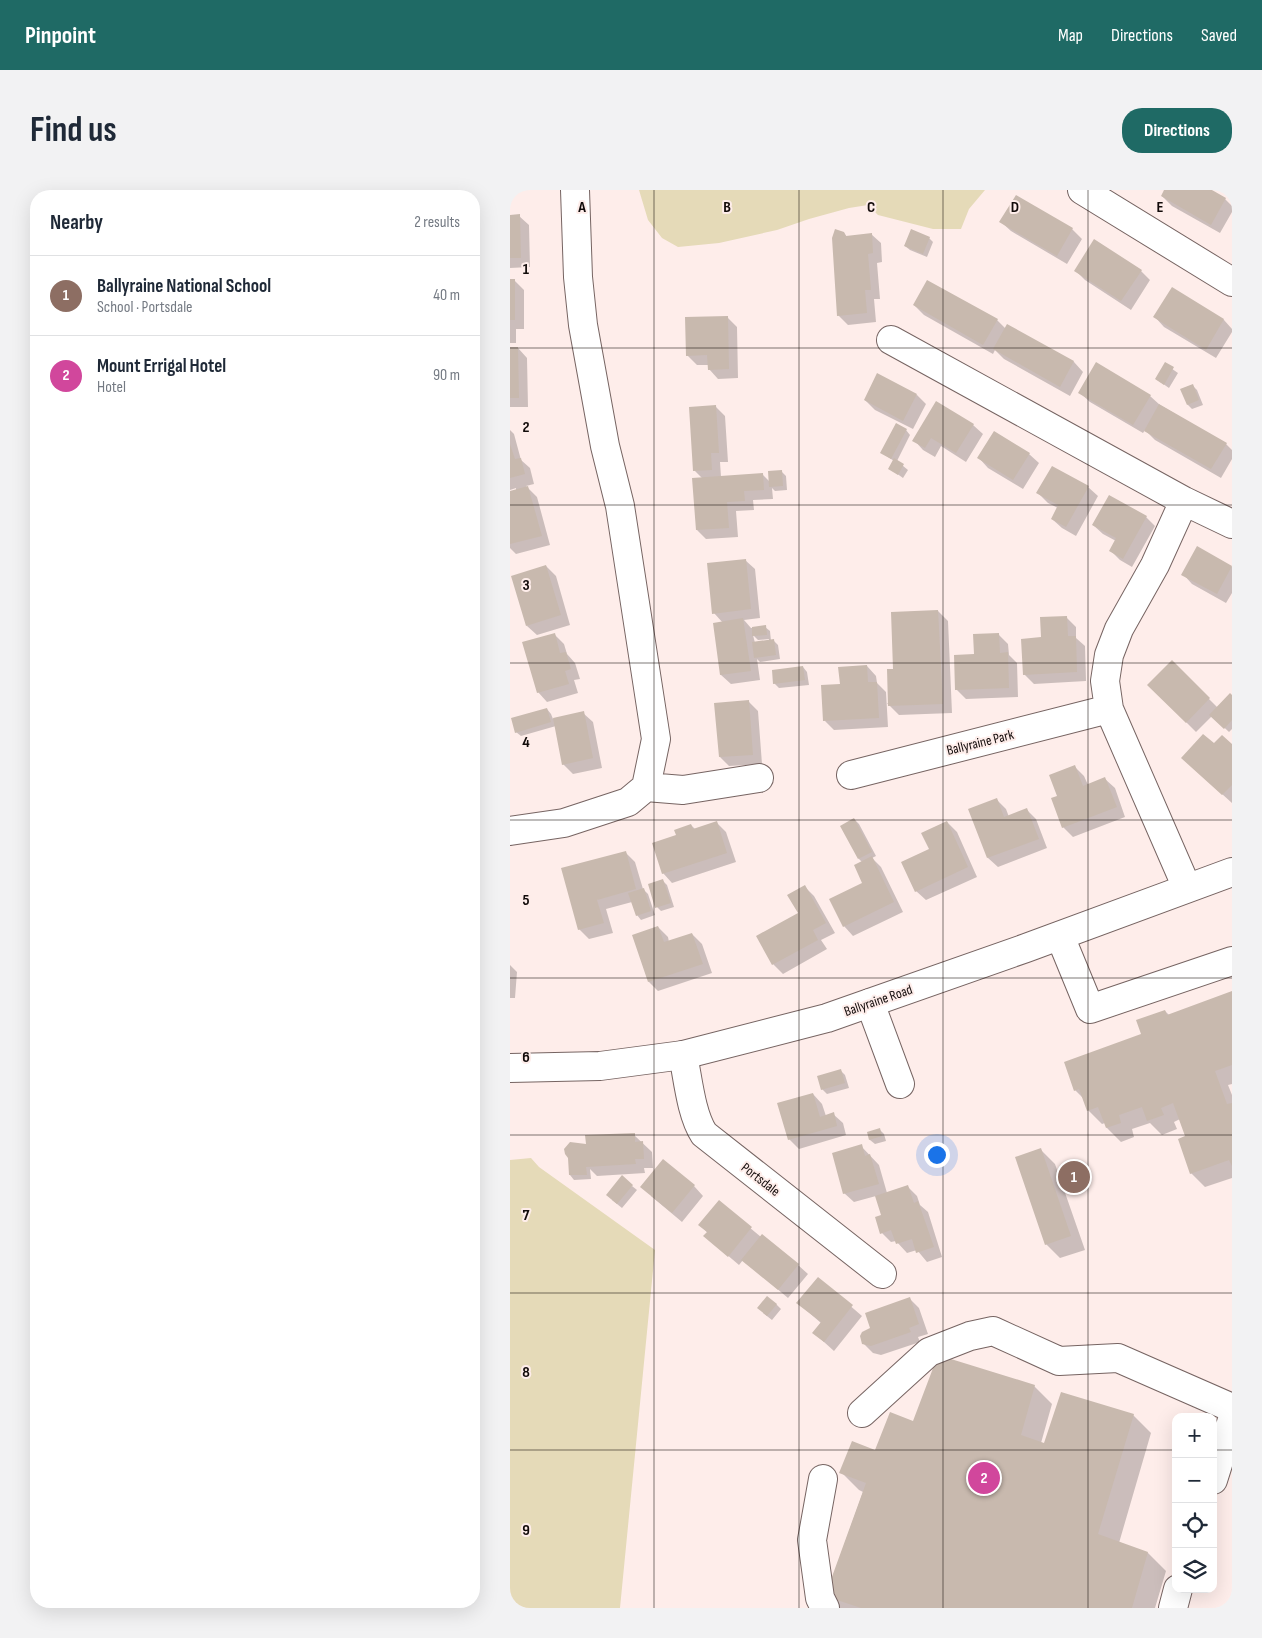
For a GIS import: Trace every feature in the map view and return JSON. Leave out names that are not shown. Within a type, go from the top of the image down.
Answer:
[{"type":"street","points":[[510,830],[564,823],[628,802],[646,787],[656,739],[620,506],[605,446],[582,325],[578,277],[575,190]]},
{"type":"street","points":[[1082,190],[1232,282]]},
{"type":"street","points":[[891,340],[1184,501],[1232,524]]},
{"type":"street","points":[[1184,501],[1155,564],[1119,629],[1109,656],[1105,682],[1109,710],[1187,888]]},
{"type":"street","name":"Ballyraine Park","points":[[851,775],[1109,710]]},
{"type":"street","points":[[646,787],[683,790],[759,778]]},
{"type":"street","name":"Ballyraine Road","points":[[510,1068],[600,1066],[683,1055],[827,1018],[1060,936],[1232,872]]},
{"type":"street","points":[[1060,936],[1090,1009],[1232,961]]},
{"type":"street","points":[[870,1003],[900,1084]]},
{"type":"street","name":"Portsdale","points":[[683,1055],[696,1114],[704,1134],[882,1274]]},
{"type":"street","points":[[862,1413],[930,1352],[970,1336],[993,1331],[1059,1361],[1118,1358],[1232,1408]]},
{"type":"street","points":[[1217,1467],[1232,1420]]},
{"type":"street","points":[[823,1479],[812,1540],[820,1598],[825,1608]]},
{"type":"street","points":[[1172,1608],[1177,1593]]},
{"type":"shaded area","points":[[639,190],[985,190],[969,209],[961,229],[933,229],[878,215],[868,205],[849,208],[777,230],[719,243],[678,247],[662,238],[648,220]]},
{"type":"shaded area","points":[[531,1158],[539,1167],[655,1250],[620,1608],[510,1608],[510,1160]]},
{"type":"building","points":[[1164,190],[1212,190],[1226,198],[1211,225],[1161,196]]},
{"type":"building","points":[[1016,195],[1073,228],[1057,256],[999,222]]},
{"type":"building","points":[[520,214],[521,258],[510,258],[510,215]]},
{"type":"building","points":[[835,229],[844,232],[846,236],[872,233],[873,253],[868,254],[871,290],[865,290],[867,313],[837,316],[832,238]]},
{"type":"building","points":[[911,229],[930,237],[923,254],[904,246]]},
{"type":"building","points":[[1094,239],[1142,270],[1121,301],[1074,271]]},
{"type":"building","points":[[510,279],[515,279],[515,320],[510,320]]},
{"type":"building","points":[[927,280],[998,319],[983,345],[913,305]]},
{"type":"building","points":[[1172,287],[1224,319],[1206,350],[1153,317]]},
{"type":"building","points":[[728,316],[729,369],[708,370],[707,355],[686,356],[685,317]]},
{"type":"building","points":[[1007,324],[1074,361],[1060,387],[993,349]]},
{"type":"building","points":[[510,347],[518,347],[519,398],[510,398]]},
{"type":"building","points":[[1096,362],[1151,395],[1133,425],[1078,393]]},
{"type":"building","points":[[1165,362],[1174,367],[1164,385],[1155,379]]},
{"type":"building","points":[[877,373],[917,394],[903,421],[864,400]]},
{"type":"building","points":[[1193,384],[1199,400],[1187,405],[1180,389]]},
{"type":"building","points":[[936,401],[974,424],[956,453],[931,438],[925,448],[912,441]]},
{"type":"building","points":[[1159,404],[1227,443],[1211,469],[1144,431]]},
{"type":"building","points":[[716,405],[719,453],[711,453],[712,470],[693,471],[689,407]]},
{"type":"building","points":[[896,423],[907,429],[891,459],[880,453]]},
{"type":"building","points":[[994,431],[1030,453],[1013,480],[977,458]]},
{"type":"building","points":[[510,444],[515,459],[521,458],[525,474],[510,478]]},
{"type":"building","points":[[894,458],[904,464],[898,475],[888,469]]},
{"type":"building","points":[[1052,466],[1089,486],[1066,527],[1051,519],[1058,505],[1036,493]]},
{"type":"building","points":[[782,470],[783,486],[769,487],[768,471]]},
{"type":"building","points":[[763,473],[764,490],[744,491],[745,501],[727,502],[729,528],[696,530],[692,478]]},
{"type":"building","points":[[528,486],[542,536],[510,544],[510,491]]},
{"type":"building","points":[[1109,495],[1147,516],[1123,559],[1109,551],[1116,538],[1092,525]]},
{"type":"building","points":[[1197,546],[1232,566],[1217,594],[1181,575]]},
{"type":"building","points":[[746,559],[751,609],[712,614],[707,563]]},
{"type":"building","points":[[546,565],[561,615],[526,626],[511,576]]},
{"type":"building","points":[[938,610],[943,704],[888,706],[887,669],[893,669],[891,612]]},
{"type":"building","points":[[1067,616],[1068,636],[1076,636],[1077,672],[1023,675],[1021,639],[1041,637],[1040,617]]},
{"type":"building","points":[[743,618],[751,671],[720,675],[713,623]]},
{"type":"building","points":[[766,625],[767,635],[752,636],[752,627]]},
{"type":"building","points":[[555,633],[560,653],[566,652],[571,669],[565,671],[569,684],[537,693],[522,642]]},
{"type":"building","points":[[999,633],[1000,653],[1008,652],[1009,688],[955,690],[954,655],[974,654],[973,634]]},
{"type":"building","points":[[774,639],[776,655],[754,658],[752,642]]},
{"type":"building","points":[[1172,660],[1210,698],[1186,723],[1147,685]]},
{"type":"building","points":[[867,665],[868,682],[877,682],[879,718],[823,721],[821,685],[840,684],[838,667]]},
{"type":"building","points":[[803,666],[805,680],[773,684],[772,670]]},
{"type":"building","points":[[1230,693],[1232,695],[1232,720],[1224,729],[1209,715]]},
{"type":"building","points":[[749,700],[753,755],[719,757],[714,703]]},
{"type":"building","points":[[547,708],[551,722],[515,733],[511,718]]},
{"type":"building","points":[[584,711],[593,758],[562,765],[553,718]]},
{"type":"building","points":[[1203,734],[1214,743],[1222,735],[1232,744],[1232,785],[1222,795],[1181,758]]},
{"type":"building","points":[[1075,765],[1083,786],[1105,777],[1117,807],[1062,828],[1051,798],[1057,796],[1049,775]]},
{"type":"building","points":[[997,798],[1004,817],[1027,808],[1039,839],[987,858],[968,809]]},
{"type":"building","points":[[854,818],[872,852],[858,859],[840,826]]},
{"type":"building","points":[[717,821],[727,853],[662,874],[652,843],[676,835],[674,830],[691,824],[693,829]]},
{"type":"building","points":[[947,821],[968,867],[915,892],[901,862],[929,849],[921,833]]},
{"type":"building","points":[[626,851],[636,889],[597,900],[604,923],[578,930],[561,868]]},
{"type":"building","points":[[872,856],[894,902],[843,927],[829,899],[862,883],[854,865]]},
{"type":"building","points":[[663,879],[671,903],[655,908],[648,884]]},
{"type":"building","points":[[805,885],[826,923],[813,930],[818,940],[772,965],[756,936],[798,913],[787,895]]},
{"type":"building","points":[[644,888],[651,911],[636,916],[628,893]]},
{"type":"building","points":[[658,926],[664,942],[692,933],[703,964],[648,982],[632,935]]},
{"type":"building","points":[[1232,991],[1232,1065],[1215,1071],[1227,1104],[1232,1103],[1232,1166],[1229,1160],[1190,1174],[1178,1139],[1185,1136],[1173,1103],[1161,1108],[1164,1115],[1147,1121],[1142,1107],[1119,1115],[1121,1123],[1106,1128],[1098,1107],[1087,1111],[1079,1089],[1074,1091],[1064,1062],[1141,1034],[1136,1020],[1165,1010],[1167,1015]]},
{"type":"building","points":[[841,1069],[845,1083],[821,1090],[817,1076]]},
{"type":"building","points":[[813,1093],[820,1117],[834,1112],[837,1126],[788,1140],[777,1103]]},
{"type":"building","points":[[880,1128],[882,1136],[869,1140],[867,1132]]},
{"type":"building","points":[[635,1133],[635,1142],[643,1141],[644,1159],[635,1159],[636,1164],[586,1167],[587,1175],[569,1175],[568,1158],[564,1149],[570,1142],[586,1144],[585,1135]]},
{"type":"building","points":[[862,1144],[865,1156],[870,1154],[879,1184],[843,1194],[832,1153]]},
{"type":"building","points":[[1041,1148],[1071,1236],[1045,1245],[1015,1157]]},
{"type":"building","points":[[663,1159],[695,1185],[672,1213],[640,1187]]},
{"type":"building","points":[[622,1175],[633,1185],[617,1204],[606,1195]]},
{"type":"building","points":[[908,1185],[914,1203],[918,1201],[934,1247],[916,1253],[912,1239],[896,1244],[891,1230],[880,1234],[875,1217],[881,1215],[875,1196]]},
{"type":"building","points":[[719,1200],[752,1227],[728,1257],[703,1236],[707,1232],[698,1225]]},
{"type":"building","points":[[762,1234],[799,1264],[778,1290],[741,1260]]},
{"type":"building","points":[[818,1277],[853,1305],[824,1342],[812,1333],[821,1322],[796,1303]]},
{"type":"building","points":[[767,1296],[777,1304],[767,1316],[757,1308]]},
{"type":"building","points":[[910,1297],[919,1324],[909,1328],[911,1332],[871,1346],[862,1344],[860,1336],[862,1332],[870,1328],[865,1313]]},
{"type":"building","points":[[938,1355],[1035,1385],[1021,1435],[1044,1443],[1061,1392],[1134,1414],[1098,1534],[1148,1552],[1132,1608],[861,1608],[825,1596],[866,1483],[839,1473],[852,1441],[875,1450],[890,1412],[913,1421]]},
{"type":"place","name":"Ballyraine National School","points":[[1074,1177]]},
{"type":"place","name":"Mount Errigal Hotel","points":[[984,1478]]}]
